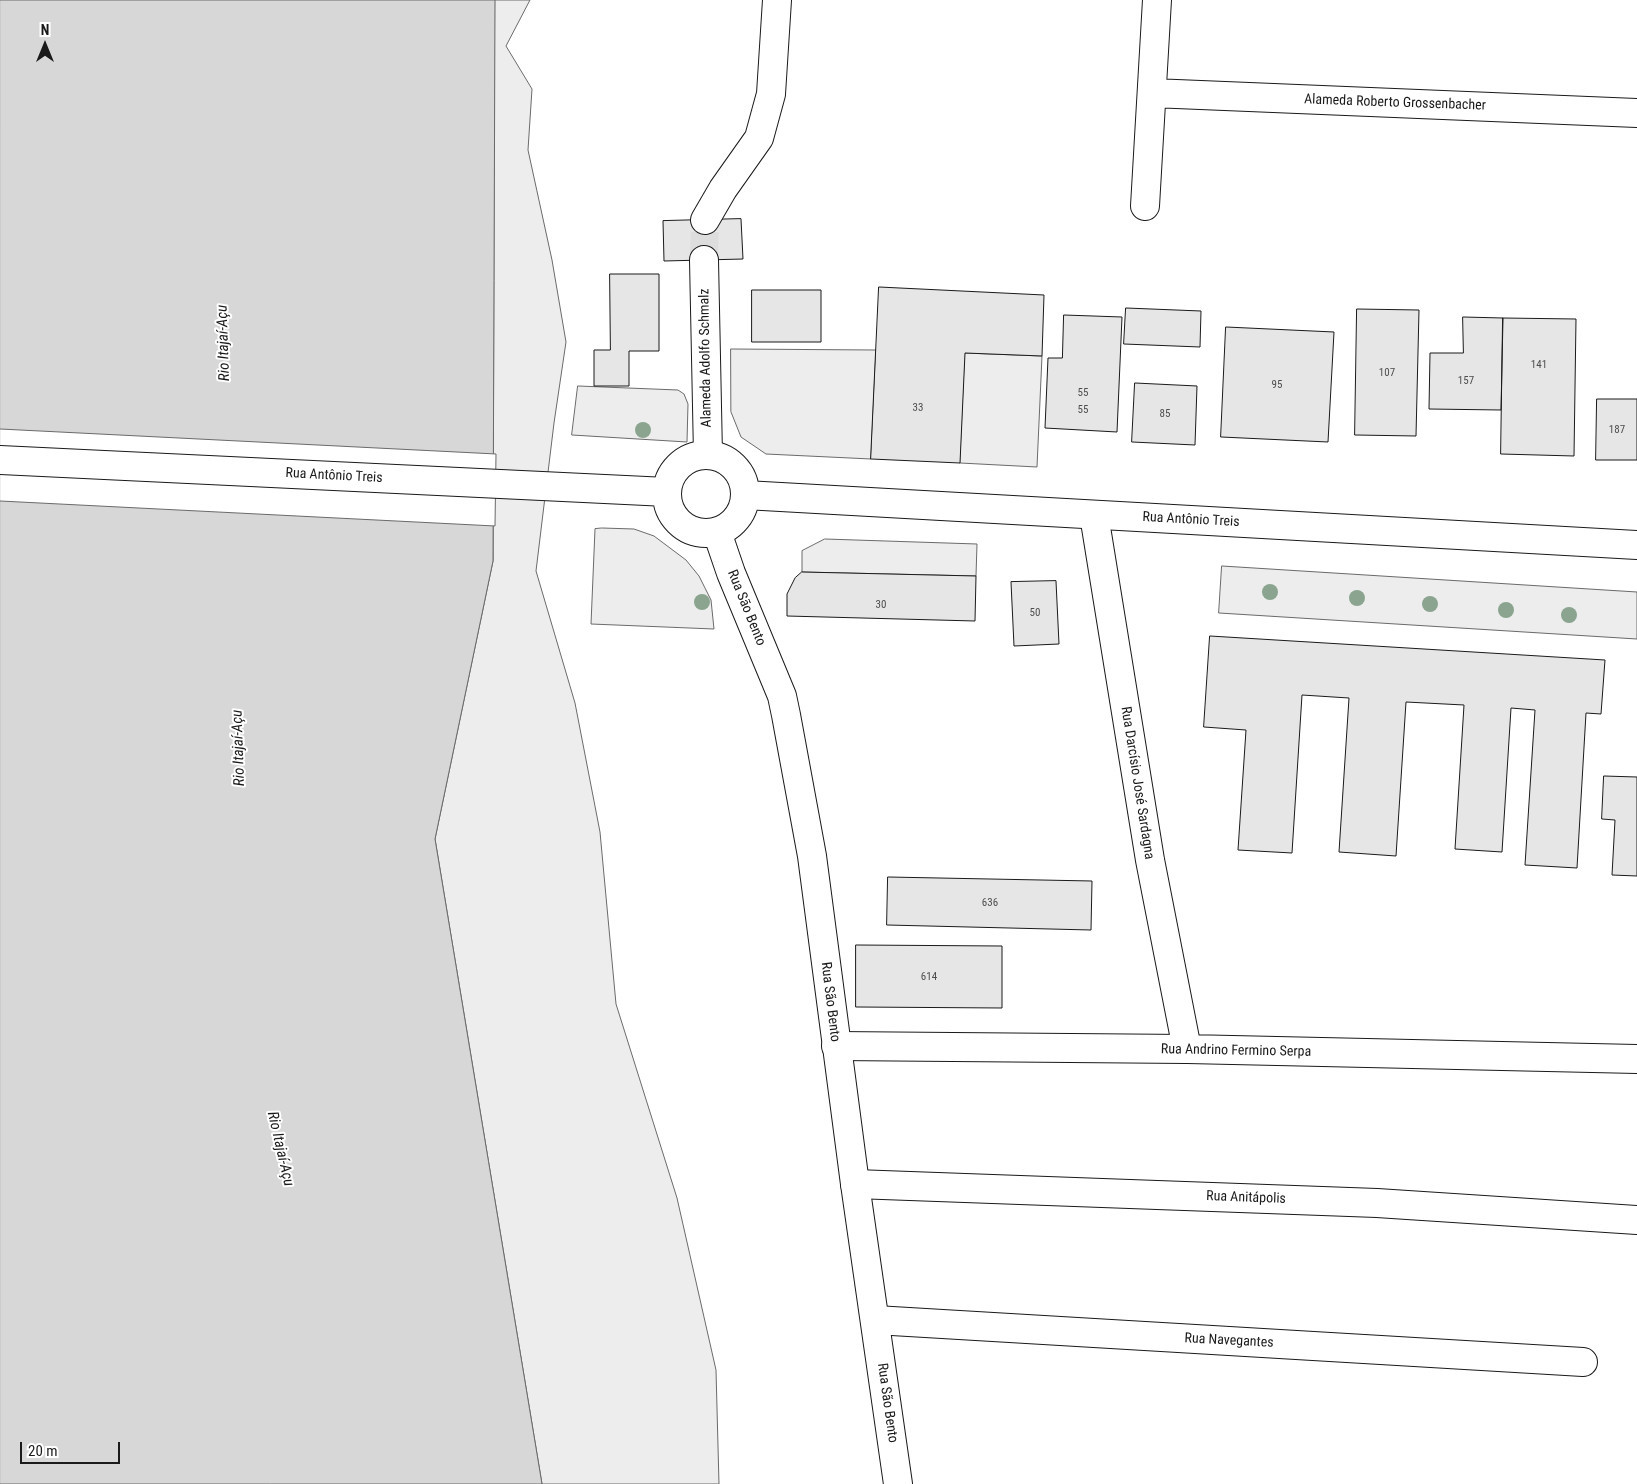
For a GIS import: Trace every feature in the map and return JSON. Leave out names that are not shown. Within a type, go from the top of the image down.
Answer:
[{"type":"street","points":[[705,220],[723,189],[759,138],[771,94],[777,0]]},
{"type":"street","points":[[1145,206],[1157,0]]},
{"type":"street","name":"Alameda Roberto Grossenbacher","points":[[1152,93],[1637,113]]},
{"type":"street","name":"Alameda Adolfo Schmalz","points":[[704,260],[708,455]]},
{"type":"street","points":[[708,455],[720,457],[731,463],[739,473],[744,484],[745,496],[743,508],[728,527],[717,532],[704,533],[692,530],[674,516],[667,492],[670,480],[676,469],[696,456],[708,455]]},
{"type":"street","name":"Rua Antônio Treis","points":[[0,460],[667,492]]},
{"type":"street","name":"Rua Antônio Treis","points":[[745,496],[1637,545]]},
{"type":"street","name":"Rua Darcísio José Sardagna","points":[[1094,515],[1150,860],[1187,1049]]},
{"type":"street","name":"Rua São Bento","points":[[717,532],[731,573],[782,696],[812,856],[854,1184],[876,1320],[898,1484]]},
{"type":"street","name":"Rua Andrino Fermino Serpa","points":[[836,1046],[1187,1049],[1637,1059]]},
{"type":"street","name":"Rua Anitápolis","points":[[854,1184],[1377,1203],[1637,1220]]},
{"type":"street","name":"Rua Navegantes","points":[[876,1320],[1583,1362]]},
{"type":"shaded area","points":[[495,0],[530,0],[506,46],[532,89],[528,150],[552,260],[566,342],[536,571],[575,703],[600,832],[616,1004],[677,1198],[716,1370],[719,1484],[542,1484],[435,839],[493,561]]},
{"type":"shaded area","points":[[731,349],[876,350],[871,459],[766,454],[741,437],[731,412]]},
{"type":"shaded area","points":[[965,353],[1042,356],[1037,467],[960,463]]},
{"type":"shaded area","points":[[578,386],[678,390],[684,394],[688,404],[687,442],[572,435]]},
{"type":"shaded area","points":[[595,529],[634,529],[654,536],[686,560],[699,576],[711,600],[714,629],[591,624]]},
{"type":"shaded area","points":[[825,539],[977,544],[976,576],[802,572],[802,551]]},
{"type":"shaded area","points":[[1222,566],[1637,592],[1637,639],[1219,613]]},
{"type":"water","name":"Rio Itajaí-Açu","points":[[0,0],[495,0],[493,561],[435,839],[542,1484],[0,1484]]},
{"type":"pier","points":[[0,429],[496,454],[495,526],[0,501]]},
{"type":"building","points":[[741,219],[743,259],[664,261],[663,221]]},
{"type":"building","points":[[610,274],[659,274],[659,351],[629,351],[629,386],[594,386],[594,350],[610,350]]},
{"type":"building","points":[[879,287],[1044,295],[1042,356],[965,353],[960,463],[871,459]]},
{"type":"building","points":[[752,290],[821,290],[821,342],[752,342]]},
{"type":"building","points":[[1126,308],[1201,311],[1200,347],[1124,344]]},
{"type":"building","points":[[1357,309],[1419,310],[1416,436],[1355,435]]},
{"type":"building","points":[[1064,315],[1122,317],[1117,432],[1045,428],[1048,358],[1062,358]]},
{"type":"building","points":[[1463,317],[1503,318],[1501,410],[1429,409],[1430,353],[1463,353]]},
{"type":"building","points":[[1503,318],[1576,319],[1574,456],[1501,454]]},
{"type":"building","points":[[1226,327],[1334,332],[1328,442],[1221,437]]},
{"type":"building","points":[[1135,383],[1197,386],[1195,445],[1132,442]]},
{"type":"building","points":[[1597,399],[1637,399],[1637,460],[1596,460]]},
{"type":"building","points":[[802,572],[976,576],[975,621],[787,616],[787,594],[795,578]]},
{"type":"building","points":[[1056,581],[1059,644],[1014,646],[1011,582]]},
{"type":"building","points":[[1210,636],[1605,660],[1601,714],[1586,713],[1577,868],[1525,865],[1535,710],[1511,708],[1502,852],[1455,849],[1464,705],[1406,702],[1396,856],[1339,852],[1349,698],[1302,695],[1292,853],[1238,850],[1246,730],[1204,727]]},
{"type":"building","points":[[1604,776],[1637,777],[1637,876],[1612,875],[1615,820],[1602,819]]},
{"type":"building","points":[[888,877],[1092,881],[1091,930],[887,925]]},
{"type":"building","points":[[856,945],[1002,946],[1002,1008],[856,1007]]},
{"type":"tunnel","points":[[704,260],[705,220]]}]
